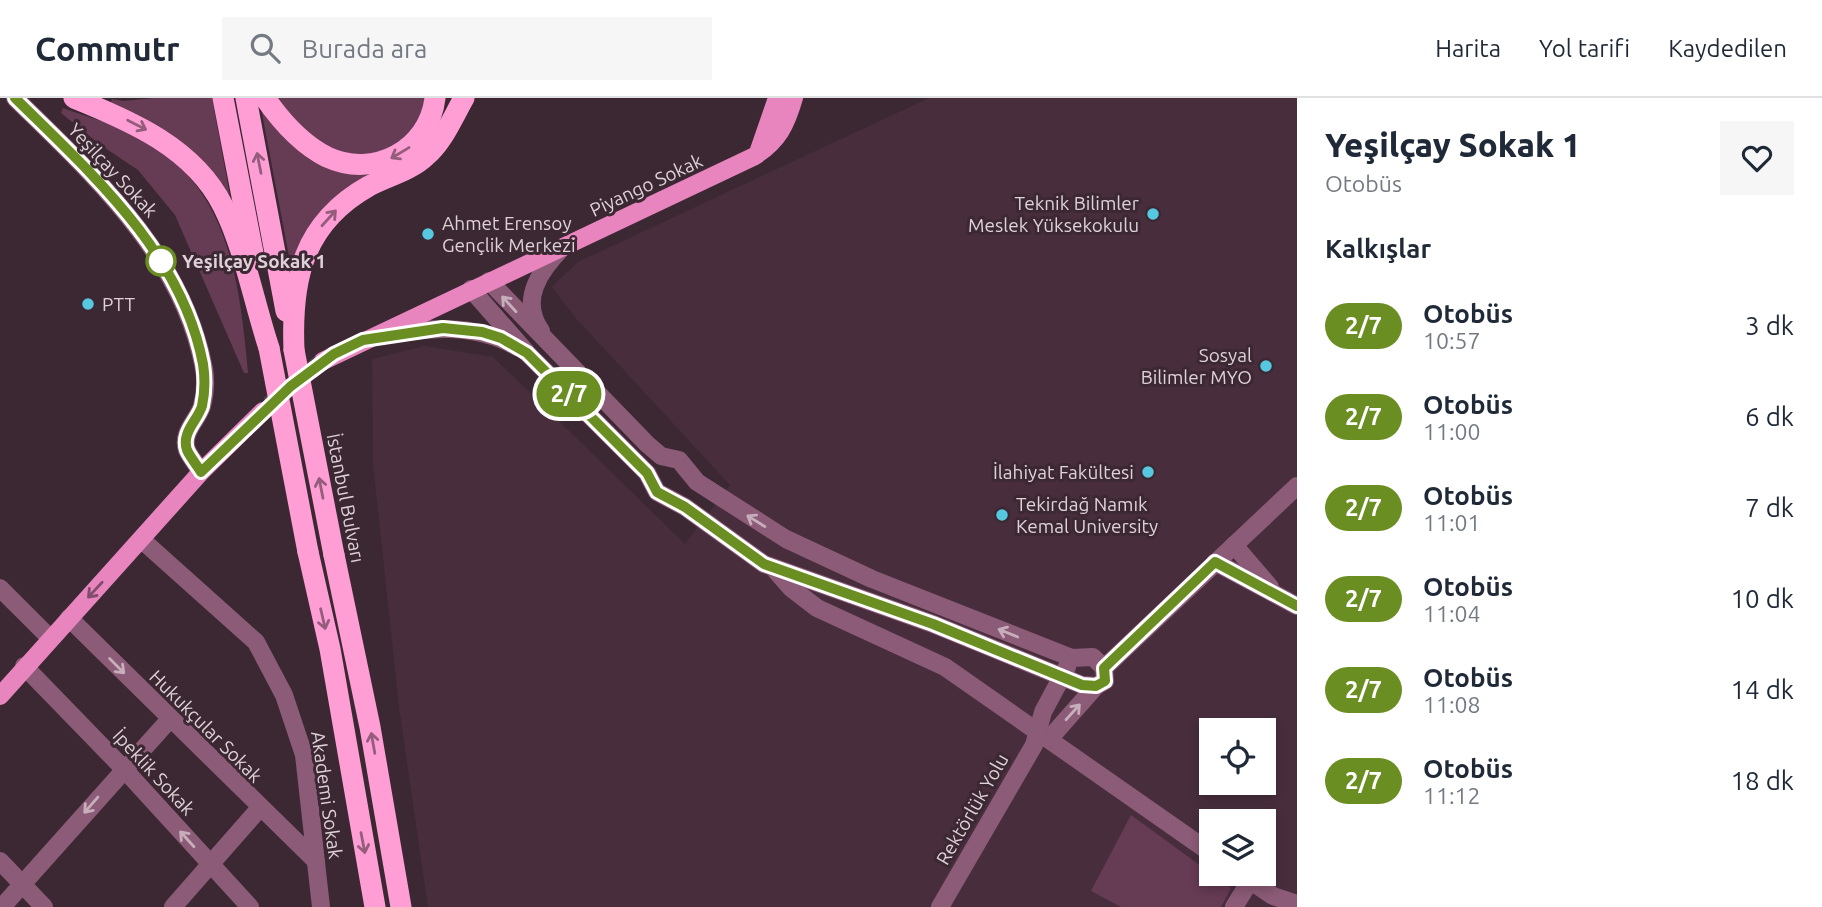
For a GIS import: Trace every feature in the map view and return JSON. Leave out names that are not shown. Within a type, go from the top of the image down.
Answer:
[{"type":"highway","points":[[74,98],[150,132],[181,154],[210,185],[234,231],[269,348]]},
{"type":"highway","points":[[223,98],[308,552],[330,649],[375,907]]},
{"type":"highway","name":"İstanbul Bulvarı","points":[[246,98],[370,727],[401,907]]},
{"type":"highway","points":[[265,98],[290,130],[313,149],[336,160],[358,165],[381,162],[409,148],[426,125],[435,98]]},
{"type":"highway","points":[[294,350],[297,280],[312,240],[324,222],[356,194],[428,155],[464,98]]},
{"type":"main road","points":[[755,156],[764,142],[777,98]]},
{"type":"main road","name":"Piyango Sokak","points":[[323,361],[755,156],[774,143],[785,128],[794,98]]},
{"type":"main road","points":[[0,696],[24,666],[142,540],[201,472],[263,411]]},
{"type":"street","name":"Yeşilçay Sokak","points":[[15,98],[83,165],[144,234],[183,303],[200,348],[205,377],[202,408],[190,426],[186,440],[187,449],[201,472]]},
{"type":"street","points":[[551,346],[532,314],[532,291],[539,277],[564,247]]},
{"type":"street","points":[[489,281],[661,456],[679,460],[697,482],[786,539],[861,575],[1072,658],[1093,657],[1104,668],[1105,681],[1096,686],[1044,735]]},
{"type":"street","points":[[471,289],[527,353],[647,473],[657,492],[773,568],[791,588],[817,608],[945,667],[1199,845]]},
{"type":"street","points":[[363,340],[443,328],[501,338],[527,353]]},
{"type":"street","points":[[647,473],[652,463],[661,456]]},
{"type":"street","points":[[668,497],[685,490],[690,475]]},
{"type":"street","points":[[1104,668],[1297,486]]},
{"type":"street","points":[[773,568],[786,539]]},
{"type":"street","name":"Akademi Sokak","points":[[142,540],[251,636],[271,668],[295,722],[304,755],[321,907]]},
{"type":"street","points":[[1234,545],[1273,591]]},
{"type":"street","points":[[1215,562],[1297,606]]},
{"type":"street","points":[[773,568],[933,624],[1082,685],[1096,686]]},
{"type":"street","points":[[0,588],[50,638]]},
{"type":"street","name":"Hukukçular Sokak","points":[[69,618],[316,861]]},
{"type":"street","points":[[1044,735],[1043,712],[1072,658]]},
{"type":"street","name":"İpeklik Sokak","points":[[24,666],[123,768],[250,907]]},
{"type":"street","points":[[2,907],[123,768],[170,719]]},
{"type":"street","name":"Rektörlük Yolu","points":[[940,907],[1044,735]]},
{"type":"street","points":[[173,907],[260,808]]},
{"type":"street","points":[[0,861],[44,907]]},
{"type":"street","points":[[1234,907],[1242,886]]},
{"type":"street","points":[[1256,886],[1276,902],[1297,904]]},
{"type":"shaded area","points":[[212,98],[230,196],[216,177],[110,105],[112,99],[124,101]]},
{"type":"shaded area","points":[[275,98],[425,98],[420,118],[410,134],[396,145],[361,155],[323,147],[294,123]]},
{"type":"shaded area","name":"Tekirdağ Namık Kemal University","points":[[929,98],[1297,98],[1297,907],[428,907],[399,707],[373,463],[372,359],[424,346],[493,357],[685,544],[730,485],[575,317],[552,287],[578,262]]},
{"type":"shaded area","points":[[63,108],[134,134],[166,154],[191,179],[209,206],[223,236],[233,268],[240,302],[248,373],[244,373],[175,215],[138,170],[102,146],[61,113]]},
{"type":"shaded area","points":[[261,108],[274,126],[376,169],[291,267]]},
{"type":"shaded area","points":[[1131,815],[1199,865],[1199,886],[1231,888],[1221,907],[1121,907],[1091,891]]},
{"type":"tunnel","points":[[269,405],[323,361]]},
{"type":"bus line","name":"2/7","points":[[15,98],[83,165],[144,234],[160,258],[183,303],[200,348],[205,377],[202,408],[190,426],[186,440],[187,449],[201,472],[246,426],[291,386],[323,361],[350,346],[363,340],[396,333],[443,328],[466,330],[501,338],[527,353],[647,473],[657,492],[685,507],[764,564],[933,624],[1082,685],[1096,686],[1105,681],[1104,668],[1215,562],[1297,606]]},
{"type":"place","name":"Teknik Bilimler Meslek Yüksekokulu","points":[[1153,214]]},
{"type":"place","name":"Ahmet Erensoy Gençlik Merkezi","points":[[428,234]]},
{"type":"place","name":"Yeşilçay Sokak 1","points":[[161,261]]},
{"type":"place","name":"PTT","points":[[88,304]]},
{"type":"place","name":"Sosyal Bilimler MYO","points":[[1266,366]]},
{"type":"place","name":"İlahiyat Fakültesi","points":[[1148,472]]},
{"type":"place","name":"Tekirdağ Namık Kemal University","points":[[1002,515]]}]
